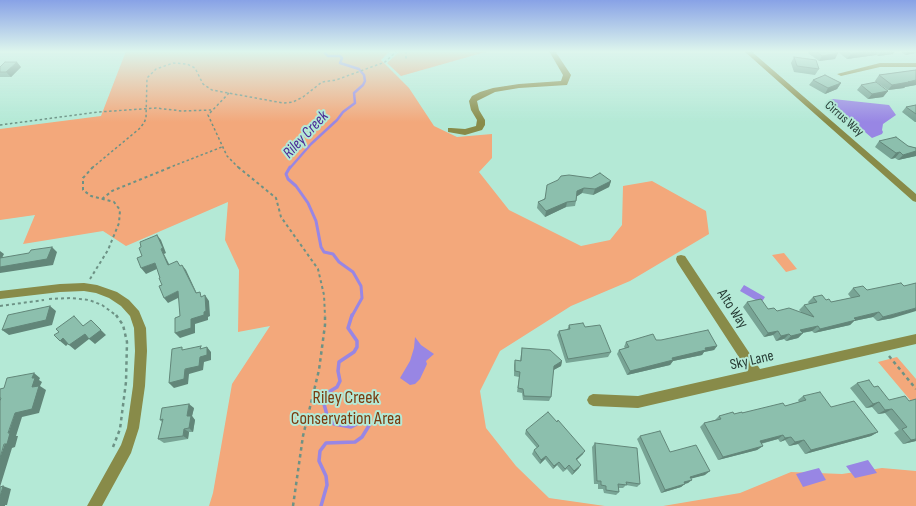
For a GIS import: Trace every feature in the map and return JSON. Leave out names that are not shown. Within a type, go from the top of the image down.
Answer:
[{"type":"street","points":[[451,130],[465,132],[479,128],[481,125],[481,120],[475,110],[473,101],[483,94],[493,90],[519,86],[559,84],[565,82],[567,75]]},
{"type":"street","name":"Cirrus Way","points":[[774,75],[912,196]]},
{"type":"street","name":"Alto Way","points":[[681,259],[758,376]]},
{"type":"street","points":[[0,295],[60,288],[84,287],[98,289],[113,295],[125,302],[135,314],[140,328],[141,351],[139,386],[133,428],[126,448],[94,506]]},
{"type":"street","name":"Sky Lane","points":[[593,400],[638,402],[916,339]]},
{"type":"path","points":[[84,287],[108,250],[119,223],[120,210],[114,202],[91,196],[83,190],[83,178],[96,163],[140,128],[146,118],[147,78],[150,75]]},
{"type":"path","points":[[198,75],[206,88],[276,102],[293,102],[303,97],[322,82],[336,80],[353,75]]},
{"type":"path","points":[[229,93],[208,114],[210,122],[227,156],[276,198],[281,216],[318,269],[324,296],[325,325],[319,370],[303,436],[293,506]]},
{"type":"path","points":[[0,125],[83,113],[156,108],[182,111],[211,110]]},
{"type":"path","points":[[102,199],[112,191],[136,180],[222,147]]},
{"type":"path","points":[[0,306],[71,298],[89,300],[102,304],[114,313],[123,325],[127,342],[126,382],[120,429],[111,453]]},
{"type":"path","points":[[888,356],[916,389]]},
{"type":"green space","name":"Riley Creek Conservation Area","points":[[117,75],[396,75],[409,88],[434,126],[457,137],[492,134],[492,158],[479,172],[509,210],[581,246],[610,240],[622,225],[623,186],[652,181],[706,211],[709,234],[630,281],[571,306],[500,351],[480,391],[486,428],[516,466],[549,498],[605,506],[209,506],[213,493],[232,384],[270,326],[238,332],[239,270],[225,240],[228,202],[126,246],[103,231],[23,244],[35,215],[0,220],[0,129],[101,116]]},
{"type":"green space","points":[[784,253],[797,269],[786,272],[772,255]]},
{"type":"green space","points":[[897,357],[916,379],[916,407],[878,362]]},
{"type":"green space","points":[[882,468],[916,471],[916,506],[663,506],[740,493],[791,472],[842,474]]},
{"type":"shaded area","points":[[833,99],[889,105],[896,115],[883,124],[882,134],[872,138],[831,103],[830,100]]},
{"type":"shaded area","points":[[744,285],[765,297],[761,303],[740,291]]},
{"type":"shaded area","points":[[415,337],[421,345],[434,354],[426,361],[427,364],[420,379],[415,384],[410,385],[400,378],[410,361],[414,348]]},
{"type":"shaded area","points":[[868,460],[877,473],[855,478],[846,466]]},
{"type":"shaded area","points":[[819,468],[826,480],[803,487],[796,474]]},
{"type":"building","points":[[825,75],[841,83],[828,88],[813,80]]},
{"type":"building","points":[[879,75],[916,75],[916,80],[892,85]]},
{"type":"building","points":[[876,82],[888,91],[872,94],[861,85]]},
{"type":"building","points":[[916,105],[916,114],[906,107]]},
{"type":"building","points":[[896,137],[908,146],[916,148],[916,151],[903,155],[900,152],[896,153],[879,141]]},
{"type":"building","points":[[600,173],[611,181],[595,189],[584,188],[577,191],[576,201],[567,202],[546,211],[538,202],[545,199],[547,185],[558,180],[561,176],[569,175],[591,178]]},
{"type":"building","points":[[157,235],[168,265],[177,261],[180,266],[182,265],[196,293],[200,292],[201,297],[205,295],[206,311],[204,312],[204,315],[191,319],[191,328],[175,333],[175,318],[180,316],[178,291],[164,298],[159,286],[162,285],[155,263],[141,268],[137,258],[142,256],[139,248],[141,247],[140,242]]},
{"type":"building","points":[[52,247],[47,259],[0,267],[0,258],[29,253],[31,250]]},
{"type":"building","points":[[901,283],[904,286],[916,283],[916,308],[883,317],[879,312],[854,318],[856,320],[820,329],[818,326],[800,330],[803,333],[791,336],[789,334],[781,336],[778,331],[768,333],[747,302],[761,299],[768,309],[774,308],[777,311],[789,308],[814,317],[804,305],[817,302],[813,297],[822,295],[826,300],[829,299],[831,302],[860,296],[853,288],[863,286],[867,290]]},
{"type":"building","points":[[50,306],[46,320],[2,330],[8,315]]},
{"type":"building","points":[[74,316],[83,326],[91,320],[101,330],[89,339],[85,334],[69,345],[63,338],[60,341],[54,335],[59,332],[56,329]]},
{"type":"building","points":[[583,323],[585,327],[600,325],[611,352],[568,359],[559,331],[570,329],[569,325]]},
{"type":"building","points":[[708,330],[717,346],[705,348],[706,350],[672,358],[673,360],[630,371],[619,350],[629,347],[626,342],[653,334],[656,340],[661,340]]},
{"type":"building","points":[[201,346],[200,349],[207,347],[207,355],[200,357],[199,366],[185,369],[184,379],[169,383],[172,349],[182,347],[182,350]]},
{"type":"building","points":[[522,348],[550,350],[562,361],[554,366],[551,397],[524,396],[523,389],[518,388],[520,372],[515,371],[515,360],[521,361]]},
{"type":"building","points":[[34,373],[32,378],[35,378],[32,387],[39,386],[32,409],[15,413],[8,433],[10,433],[7,444],[4,444],[0,458],[0,389],[4,388],[7,378]]},
{"type":"building","points":[[869,380],[874,387],[878,386],[889,400],[905,396],[909,401],[916,399],[916,439],[911,440],[902,429],[907,427],[892,409],[885,410],[879,402],[873,404],[857,383]]},
{"type":"building","points":[[820,392],[831,407],[854,401],[878,432],[811,450],[804,440],[795,442],[791,437],[785,438],[783,435],[760,441],[763,446],[723,457],[704,423],[721,419],[719,416],[733,412],[734,414],[742,413],[783,403],[785,406],[806,400],[803,396]]},
{"type":"building","points":[[189,404],[187,416],[191,416],[189,428],[184,429],[183,436],[158,439],[163,419],[160,420],[162,408]]},
{"type":"building","points":[[548,412],[557,422],[558,420],[585,451],[576,459],[581,465],[574,471],[569,465],[565,469],[559,462],[554,466],[546,456],[541,460],[534,450],[539,446],[526,430]]},
{"type":"building","points":[[660,431],[670,452],[696,445],[710,471],[690,477],[692,480],[684,482],[685,484],[665,490],[640,436]]},
{"type":"building","points":[[595,443],[637,448],[640,484],[626,482],[627,485],[618,484],[619,492],[606,490],[606,486],[601,485],[601,481],[597,481]]},
{"type":"building","points":[[3,486],[0,497],[0,487]]},
{"type":"waterway","name":"Riley Creek","points":[[290,168],[311,144],[337,120],[343,112],[355,103],[354,93],[363,85],[365,81],[364,75]]},
{"type":"waterway","name":"Riley Creek","points":[[290,167],[286,174],[288,179],[296,186],[308,203],[316,221],[321,247],[324,252],[333,254],[339,262],[353,272],[361,286],[362,298],[352,316]]},
{"type":"waterway","name":"Riley Creek","points":[[321,506],[327,485],[326,476],[319,461],[320,451],[326,443],[355,442],[362,437],[370,424],[361,422],[351,427],[334,424],[327,415],[324,404],[327,393],[337,387],[340,381],[338,371],[339,362],[354,352],[357,347],[357,341],[348,328],[352,315]]}]
